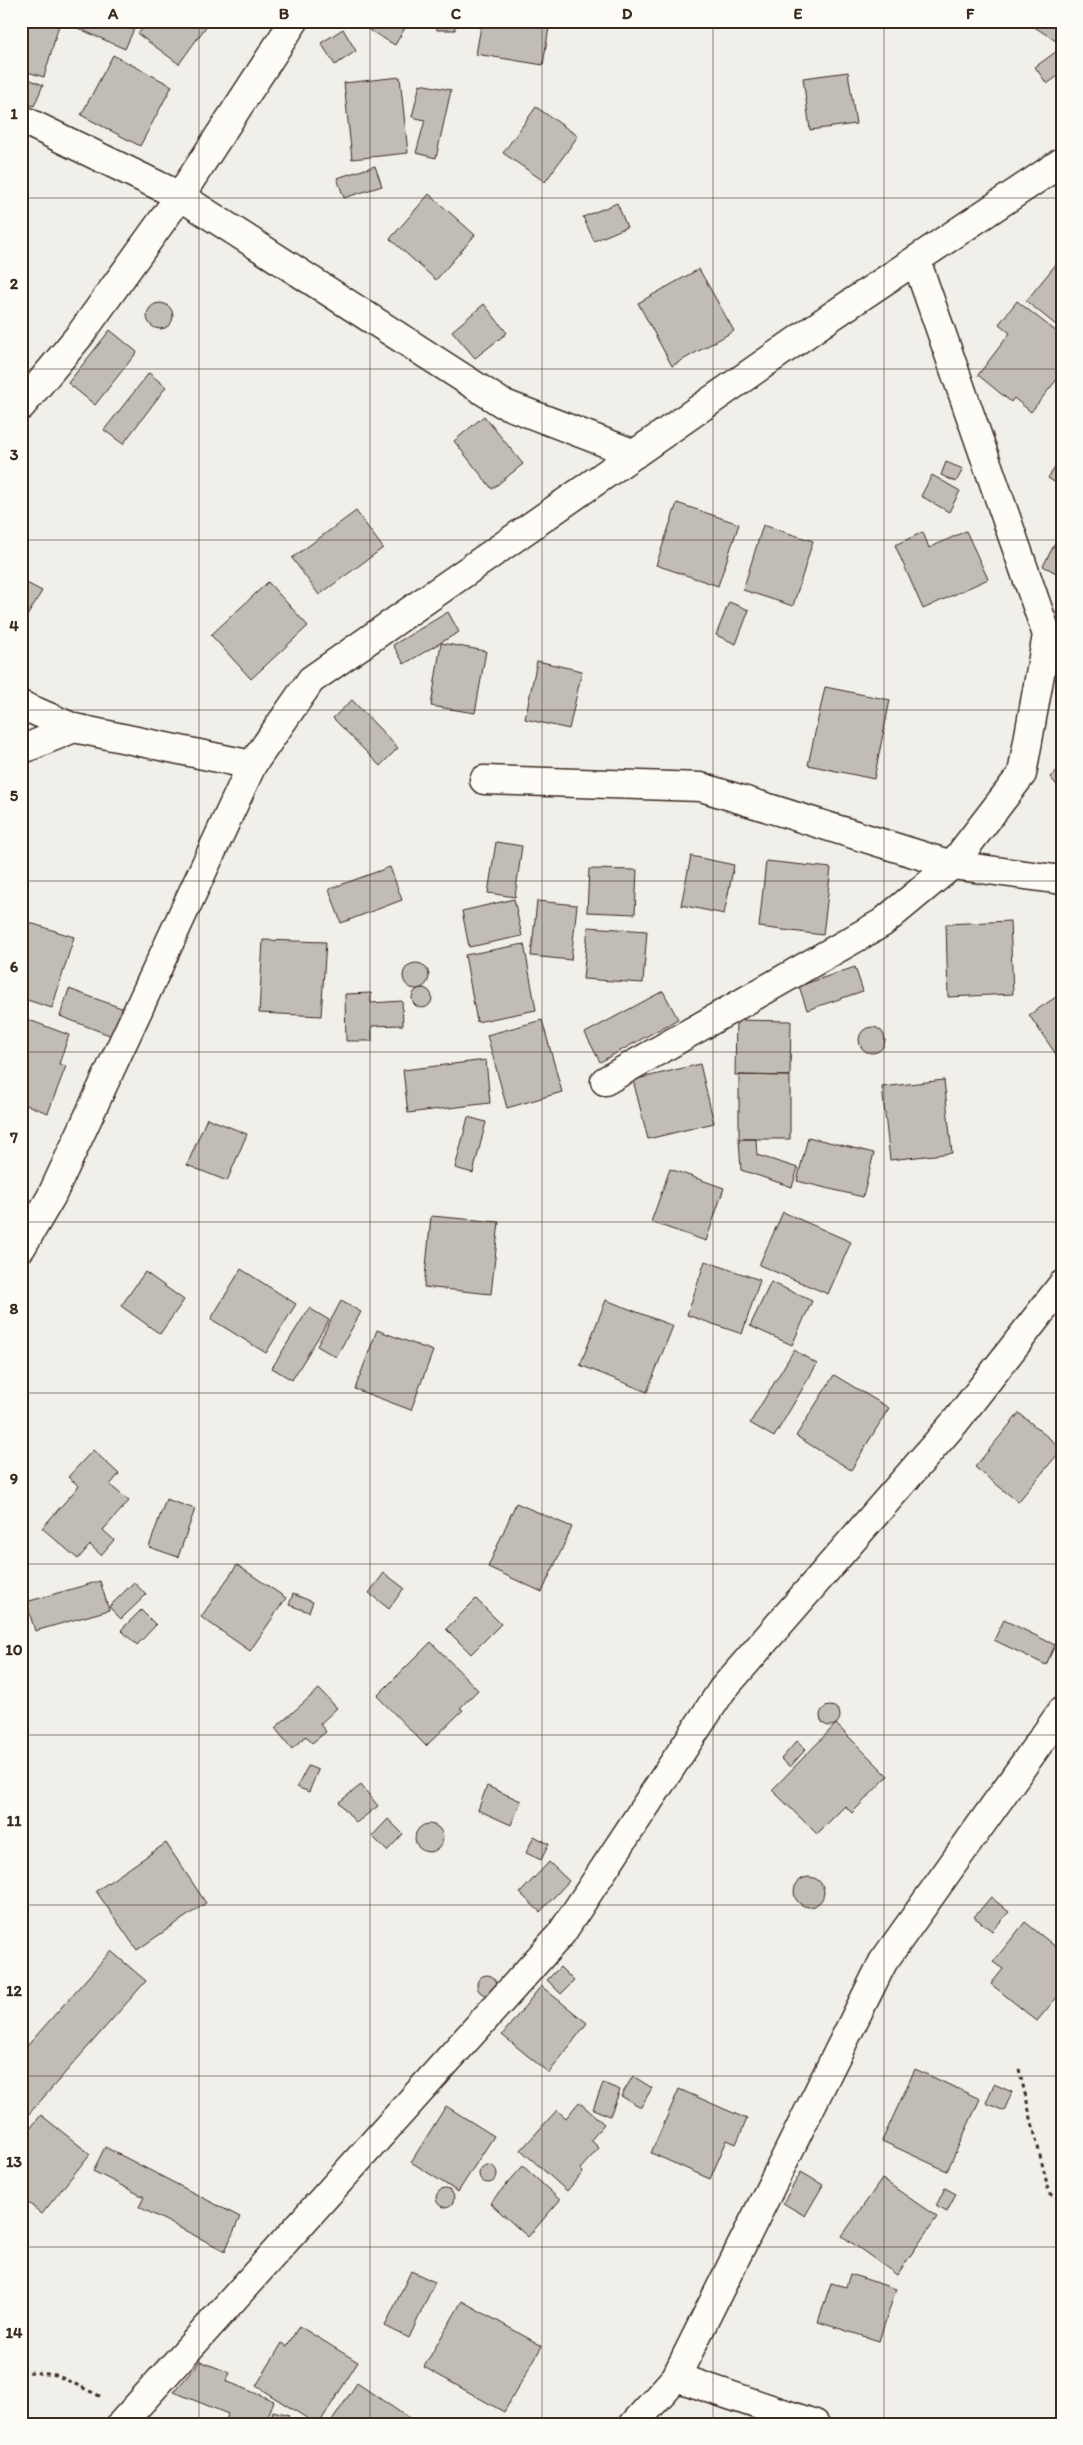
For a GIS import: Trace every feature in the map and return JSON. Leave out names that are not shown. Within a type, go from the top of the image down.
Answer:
[{"type":"street","points":[[21,406],[80,335],[180,196],[294,21]]},
{"type":"street","points":[[21,119],[180,196],[502,403],[636,454]]},
{"type":"street","points":[[21,1248],[51,1197],[252,765],[311,680],[916,260],[1062,162]]},
{"type":"street","points":[[605,1081],[882,923],[952,865],[1022,774],[1047,634],[916,260]]},
{"type":"street","points":[[21,705],[74,728],[252,765]]},
{"type":"street","points":[[21,750],[74,728]]},
{"type":"street","points":[[484,780],[701,787],[952,865],[1062,880]]},
{"type":"street","points":[[127,2417],[561,1934],[722,1690],[956,1422],[1062,1285]]},
{"type":"street","points":[[634,2424],[676,2377],[883,1962],[1062,1711]]},
{"type":"street","points":[[676,2377],[815,2424]]},
{"type":"path","points":[[1019,2069],[1049,2192],[1062,2203]]},
{"type":"path","points":[[21,2371],[56,2375],[127,2417]]},
{"type":"building","points":[[21,21],[46,21],[59,25],[44,77],[21,70]]},
{"type":"building","points":[[75,21],[116,21],[134,29],[125,49],[73,26]]},
{"type":"building","points":[[148,21],[210,21],[179,64],[138,34]]},
{"type":"building","points":[[354,21],[409,21],[395,45]]},
{"type":"building","points":[[436,21],[455,21],[455,30],[437,30]]},
{"type":"building","points":[[482,21],[550,21],[543,65],[476,54]]},
{"type":"building","points":[[1036,21],[1062,21],[1062,45],[1033,26]]},
{"type":"building","points":[[343,29],[356,51],[335,65],[321,43]]},
{"type":"building","points":[[1057,51],[1062,58],[1062,73],[1047,84],[1035,67]]},
{"type":"building","points":[[113,55],[172,86],[140,146],[81,115]]},
{"type":"building","points":[[848,72],[856,124],[810,130],[803,78]]},
{"type":"building","points":[[21,76],[43,85],[34,106],[21,101]]},
{"type":"building","points":[[400,77],[408,153],[352,159],[344,83]]},
{"type":"building","points":[[420,84],[451,90],[436,158],[416,153],[425,120],[412,117]]},
{"type":"building","points":[[536,107],[578,136],[545,182],[503,153]]},
{"type":"building","points":[[375,166],[382,186],[344,198],[337,178]]},
{"type":"building","points":[[429,194],[475,235],[436,280],[390,239]]},
{"type":"building","points":[[617,203],[627,227],[594,241],[583,217]]},
{"type":"building","points":[[1057,263],[1062,266],[1061,329],[1026,301]]},
{"type":"building","points":[[699,269],[734,331],[672,366],[638,303]]},
{"type":"building","points":[[1017,301],[1062,336],[1062,373],[1031,412],[1014,398],[1011,402],[978,375],[1010,333],[999,324]]},
{"type":"building","points":[[160,303],[169,307],[173,316],[169,325],[160,329],[151,325],[147,316],[151,307]]},
{"type":"building","points":[[484,304],[507,333],[475,358],[452,331]]},
{"type":"building","points":[[110,330],[137,352],[95,405],[68,383]]},
{"type":"building","points":[[149,373],[166,387],[123,444],[104,430]]},
{"type":"building","points":[[484,416],[523,464],[492,489],[454,441]]},
{"type":"building","points":[[1062,457],[1062,487],[1048,478]]},
{"type":"building","points":[[946,462],[963,469],[956,482],[941,475]]},
{"type":"building","points":[[932,475],[960,491],[949,512],[921,496]]},
{"type":"building","points":[[677,503],[739,524],[718,586],[656,565]]},
{"type":"building","points":[[356,511],[383,548],[319,595],[292,558]]},
{"type":"building","points":[[763,525],[813,541],[793,606],[743,590]]},
{"type":"building","points":[[1062,530],[1062,576],[1043,566]]},
{"type":"building","points":[[966,531],[988,579],[923,609],[895,545],[923,532],[929,548]]},
{"type":"building","points":[[21,580],[42,591],[21,626]]},
{"type":"building","points":[[268,582],[308,626],[251,679],[211,635]]},
{"type":"building","points":[[729,602],[749,610],[736,644],[716,635]]},
{"type":"building","points":[[448,612],[459,632],[404,664],[393,645]]},
{"type":"building","points":[[441,643],[486,651],[475,713],[431,706]]},
{"type":"building","points":[[537,661],[582,671],[569,729],[525,719]]},
{"type":"building","points":[[825,687],[890,700],[874,779],[808,765]]},
{"type":"building","points":[[352,700],[398,748],[380,766],[333,718]]},
{"type":"building","points":[[1062,766],[1062,791],[1050,777]]},
{"type":"building","points":[[496,842],[522,846],[515,897],[488,893]]},
{"type":"building","points":[[691,856],[734,865],[724,914],[681,905]]},
{"type":"building","points":[[766,861],[831,868],[823,935],[759,927]]},
{"type":"building","points":[[390,867],[402,900],[341,923],[329,889]]},
{"type":"building","points":[[589,869],[637,870],[635,914],[587,912]]},
{"type":"building","points":[[514,899],[522,936],[469,947],[462,911]]},
{"type":"building","points":[[537,901],[577,905],[571,960],[531,956]]},
{"type":"building","points":[[21,920],[74,937],[52,1008],[21,998]]},
{"type":"building","points":[[1010,921],[1013,994],[948,997],[946,924]]},
{"type":"building","points":[[588,927],[647,931],[643,983],[583,979]]},
{"type":"building","points":[[263,940],[326,942],[321,1016],[259,1013]]},
{"type":"building","points":[[524,944],[536,1010],[477,1022],[465,955]]},
{"type":"building","points":[[416,963],[425,967],[429,976],[425,985],[416,989],[407,985],[403,976],[407,967]]},
{"type":"building","points":[[855,967],[863,991],[807,1010],[799,986]]},
{"type":"building","points":[[422,988],[429,991],[432,998],[429,1005],[422,1008],[415,1005],[412,998],[415,991]]},
{"type":"building","points":[[69,989],[127,1010],[117,1038],[60,1016]]},
{"type":"building","points":[[663,991],[678,1019],[600,1062],[585,1033]]},
{"type":"building","points":[[371,993],[371,1003],[402,1001],[403,1025],[372,1026],[372,1041],[346,1041],[345,994]]},
{"type":"building","points":[[1062,993],[1062,1063],[1029,1015]]},
{"type":"building","points":[[21,1017],[69,1035],[59,1064],[66,1066],[48,1113],[21,1103]]},
{"type":"building","points":[[542,1020],[562,1092],[507,1108],[487,1035]]},
{"type":"building","points":[[736,1020],[791,1021],[790,1076],[735,1075]]},
{"type":"building","points":[[872,1027],[881,1031],[885,1040],[881,1049],[872,1053],[863,1049],[859,1040],[863,1031]]},
{"type":"building","points":[[486,1060],[490,1103],[408,1113],[403,1070]]},
{"type":"building","points":[[700,1064],[714,1123],[648,1139],[633,1080]]},
{"type":"building","points":[[739,1075],[790,1076],[790,1139],[739,1139]]},
{"type":"building","points":[[944,1080],[952,1153],[890,1160],[882,1087]]},
{"type":"building","points":[[468,1117],[486,1122],[473,1173],[455,1168]]},
{"type":"building","points":[[207,1118],[247,1134],[227,1181],[187,1165]]},
{"type":"building","points":[[808,1137],[874,1153],[863,1197],[797,1181]]},
{"type":"building","points":[[739,1139],[756,1139],[757,1155],[798,1168],[792,1187],[741,1170]]},
{"type":"building","points":[[670,1169],[724,1188],[706,1241],[651,1222]]},
{"type":"building","points":[[783,1212],[851,1242],[828,1294],[759,1265]]},
{"type":"building","points":[[431,1216],[499,1222],[491,1294],[424,1287]]},
{"type":"building","points":[[705,1261],[760,1280],[742,1334],[687,1315]]},
{"type":"building","points":[[241,1269],[296,1304],[266,1353],[211,1319]]},
{"type":"building","points":[[145,1272],[184,1300],[160,1334],[121,1306]]},
{"type":"building","points":[[771,1282],[812,1301],[792,1345],[750,1326]]},
{"type":"building","points":[[606,1300],[673,1326],[647,1392],[580,1365]]},
{"type":"building","points":[[341,1301],[361,1312],[336,1357],[317,1346]]},
{"type":"building","points":[[309,1308],[329,1320],[292,1380],[272,1368]]},
{"type":"building","points":[[377,1330],[433,1351],[411,1410],[355,1389]]},
{"type":"building","points":[[794,1350],[817,1364],[774,1437],[750,1423]]},
{"type":"building","points":[[834,1375],[889,1408],[851,1470],[796,1436]]},
{"type":"building","points":[[1019,1413],[1062,1449],[1018,1502],[975,1467]]},
{"type":"building","points":[[93,1450],[119,1474],[110,1485],[129,1501],[103,1530],[114,1540],[101,1555],[90,1545],[78,1559],[42,1528],[79,1486],[68,1477]]},
{"type":"building","points":[[166,1499],[195,1509],[178,1557],[149,1547]]},
{"type":"building","points":[[516,1503],[572,1527],[542,1592],[488,1567]]},
{"type":"building","points":[[237,1565],[286,1598],[250,1651],[201,1617]]},
{"type":"building","points":[[384,1573],[404,1588],[389,1609],[369,1593]]},
{"type":"building","points":[[100,1581],[109,1610],[35,1631],[26,1602]]},
{"type":"building","points":[[134,1582],[146,1595],[121,1619],[109,1607]]},
{"type":"building","points":[[293,1594],[313,1602],[309,1612],[289,1605]]},
{"type":"building","points":[[476,1599],[501,1624],[471,1654],[446,1629]]},
{"type":"building","points":[[141,1610],[156,1625],[137,1645],[121,1630]]},
{"type":"building","points":[[1004,1620],[1055,1645],[1046,1665],[994,1640]]},
{"type":"building","points":[[431,1642],[478,1690],[460,1708],[463,1710],[426,1746],[377,1696]]},
{"type":"building","points":[[319,1689],[337,1708],[320,1724],[326,1732],[312,1743],[306,1736],[292,1749],[275,1728]]},
{"type":"building","points":[[830,1706],[837,1709],[840,1716],[837,1723],[830,1726],[823,1723],[820,1716],[823,1709]]},
{"type":"building","points":[[836,1724],[888,1776],[852,1813],[845,1806],[817,1834],[772,1790]]},
{"type":"building","points":[[797,1741],[806,1749],[790,1767],[781,1759]]},
{"type":"building","points":[[308,1766],[318,1770],[309,1792],[297,1787]]},
{"type":"building","points":[[361,1785],[378,1806],[356,1823],[339,1802]]},
{"type":"building","points":[[487,1786],[521,1801],[511,1825],[478,1810]]},
{"type":"building","points":[[388,1819],[403,1834],[387,1851],[372,1836]]},
{"type":"building","points":[[429,1824],[439,1828],[443,1838],[439,1848],[429,1852],[419,1848],[415,1838],[419,1828]]},
{"type":"building","points":[[534,1836],[549,1844],[541,1860],[526,1853]]},
{"type":"building","points":[[166,1843],[206,1903],[137,1950],[96,1891]]},
{"type":"building","points":[[549,1862],[569,1881],[540,1912],[520,1893]]},
{"type":"building","points":[[809,1877],[820,1881],[824,1892],[820,1903],[809,1907],[798,1903],[794,1892],[798,1881]]},
{"type":"building","points":[[991,1897],[1009,1912],[992,1931],[974,1917]]},
{"type":"building","points":[[1025,1922],[1062,1952],[1062,1991],[1037,2021],[991,1984],[1003,1969],[993,1962]]},
{"type":"building","points":[[111,1951],[146,1981],[21,2123],[21,2053]]},
{"type":"building","points":[[560,1967],[574,1981],[561,1994],[547,1980]]},
{"type":"building","points":[[487,1975],[494,1978],[497,1985],[494,1992],[487,1995],[480,1992],[477,1985],[480,1978]]},
{"type":"building","points":[[541,1986],[587,2023],[549,2073],[502,2035]]},
{"type":"building","points":[[915,2069],[980,2099],[947,2171],[882,2141]]},
{"type":"building","points":[[633,2076],[652,2088],[641,2107],[621,2096]]},
{"type":"building","points":[[603,2083],[620,2090],[610,2116],[593,2109]]},
{"type":"building","points":[[994,2084],[1012,2092],[1004,2111],[986,2103]]},
{"type":"building","points":[[679,2089],[747,2119],[736,2144],[727,2140],[710,2179],[651,2153]]},
{"type":"building","points":[[579,2102],[604,2124],[591,2140],[599,2148],[580,2169],[583,2172],[567,2191],[521,2150],[557,2110],[566,2118]]},
{"type":"building","points":[[446,2106],[494,2136],[458,2192],[411,2162]]},
{"type":"building","points":[[41,2115],[90,2154],[42,2214],[21,2197],[21,2140]]},
{"type":"building","points":[[105,2147],[240,2217],[225,2251],[139,2207],[144,2197],[93,2171]]},
{"type":"building","points":[[484,2165],[492,2165],[497,2170],[495,2181],[484,2183],[479,2178],[479,2170]]},
{"type":"building","points":[[523,2166],[560,2200],[528,2237],[490,2203]]},
{"type":"building","points":[[801,2172],[823,2185],[805,2216],[783,2203]]},
{"type":"building","points":[[882,2179],[937,2217],[897,2275],[842,2236]]},
{"type":"building","points":[[945,2188],[956,2194],[947,2212],[936,2206]]},
{"type":"building","points":[[441,2189],[449,2189],[454,2194],[452,2205],[441,2207],[436,2202],[436,2194]]},
{"type":"building","points":[[411,2271],[435,2282],[409,2338],[385,2326]]},
{"type":"building","points":[[850,2274],[896,2289],[879,2341],[818,2322],[831,2283],[846,2287]]},
{"type":"building","points":[[462,2301],[542,2346],[504,2412],[424,2367]]},
{"type":"building","points":[[299,2326],[358,2362],[319,2424],[316,2424],[256,2386],[282,2343],[287,2346]]},
{"type":"building","points":[[200,2361],[230,2373],[226,2381],[274,2401],[265,2424],[236,2424],[226,2420],[228,2414],[174,2392]]},
{"type":"building","points":[[357,2383],[410,2419],[406,2424],[330,2424]]},
{"type":"building","points":[[273,2411],[289,2415],[286,2424],[270,2424]]}]
